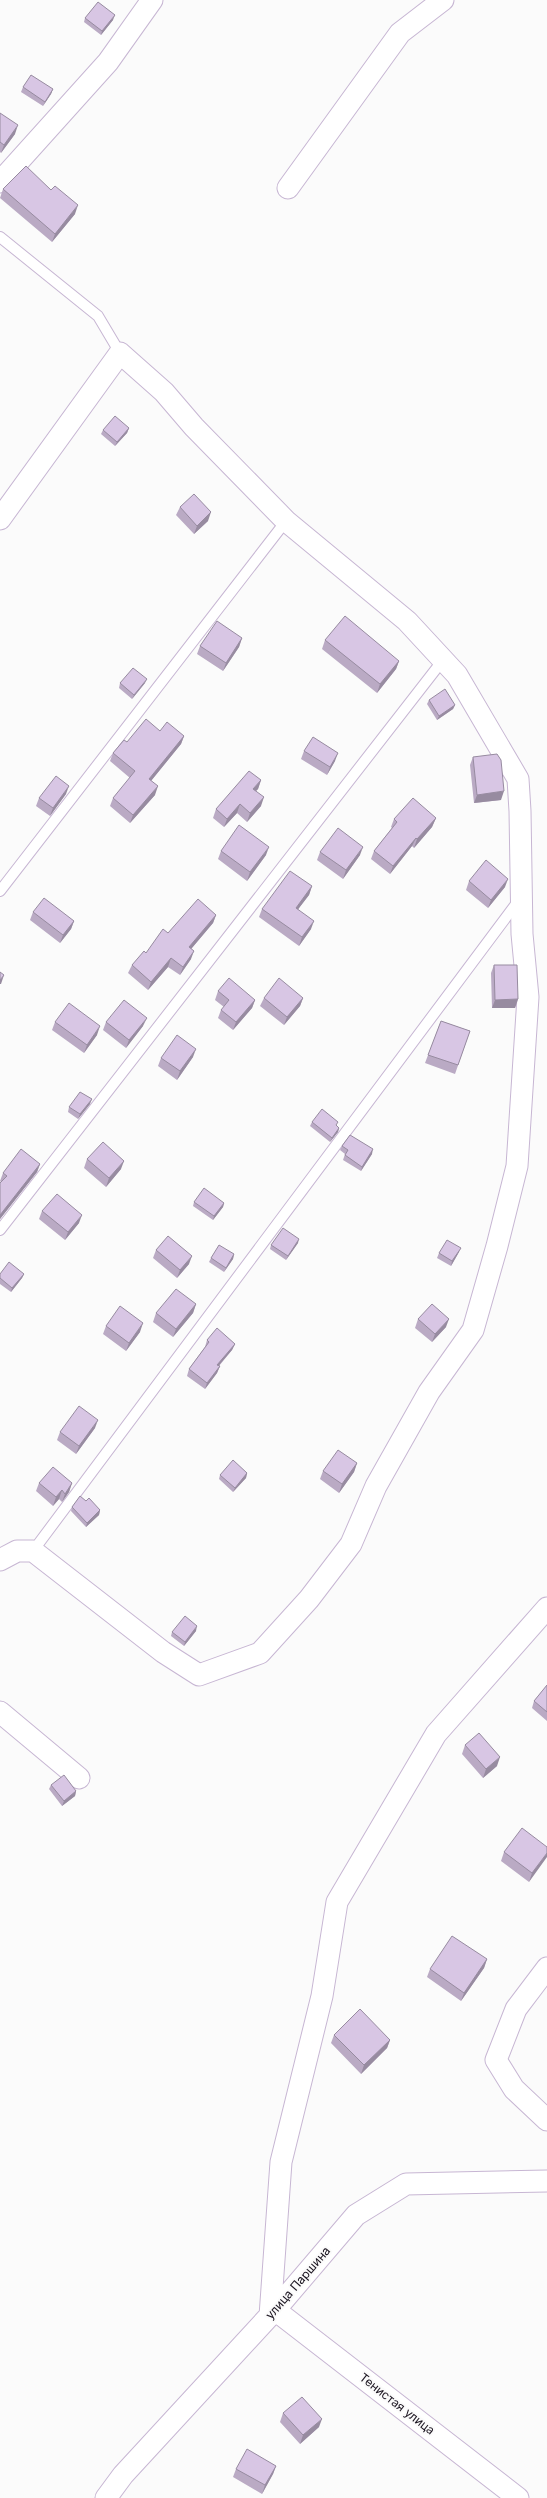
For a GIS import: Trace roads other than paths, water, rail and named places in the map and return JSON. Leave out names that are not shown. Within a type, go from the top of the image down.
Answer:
[{"type":"street","points":[[0,182],[5,180],[50,125],[108,62],[152,0]]},
{"type":"street","points":[[288,188],[400,34],[443,0]]},
{"type":"street","points":[[0,519],[120,353],[164,392],[194,427],[286,521],[407,621],[457,675],[518,779],[522,934],[528,997],[517,1166],[497,1246],[472,1330],[429,1392],[376,1486],[351,1544],[309,1599],[260,1654],[199,1675],[163,1652],[33,1551],[17,1551],[0,1560]]},
{"type":"street","points":[[273,2313],[281,2162],[322,1996],[337,1902],[436,1734],[547,1608]]},
{"type":"street","points":[[0,1712],[79,1778]]},
{"type":"street","points":[[547,1968],[516,2009],[496,2060],[514,2089],[547,2120]]},
{"type":"street","name":"улица Паршина","points":[[106,2498],[123,2475],[273,2313],[356,2215],[406,2184],[547,2181]]},
{"type":"street","name":"Тенистая улица","points":[[273,2313],[518,2498]]},
{"type":"lane","points":[[0,237],[98,316],[120,353]]},
{"type":"lane","points":[[0,890],[286,521]]},
{"type":"lane","points":[[0,1230],[443,660]]},
{"type":"lane","points":[[33,1551],[522,895]]}]
